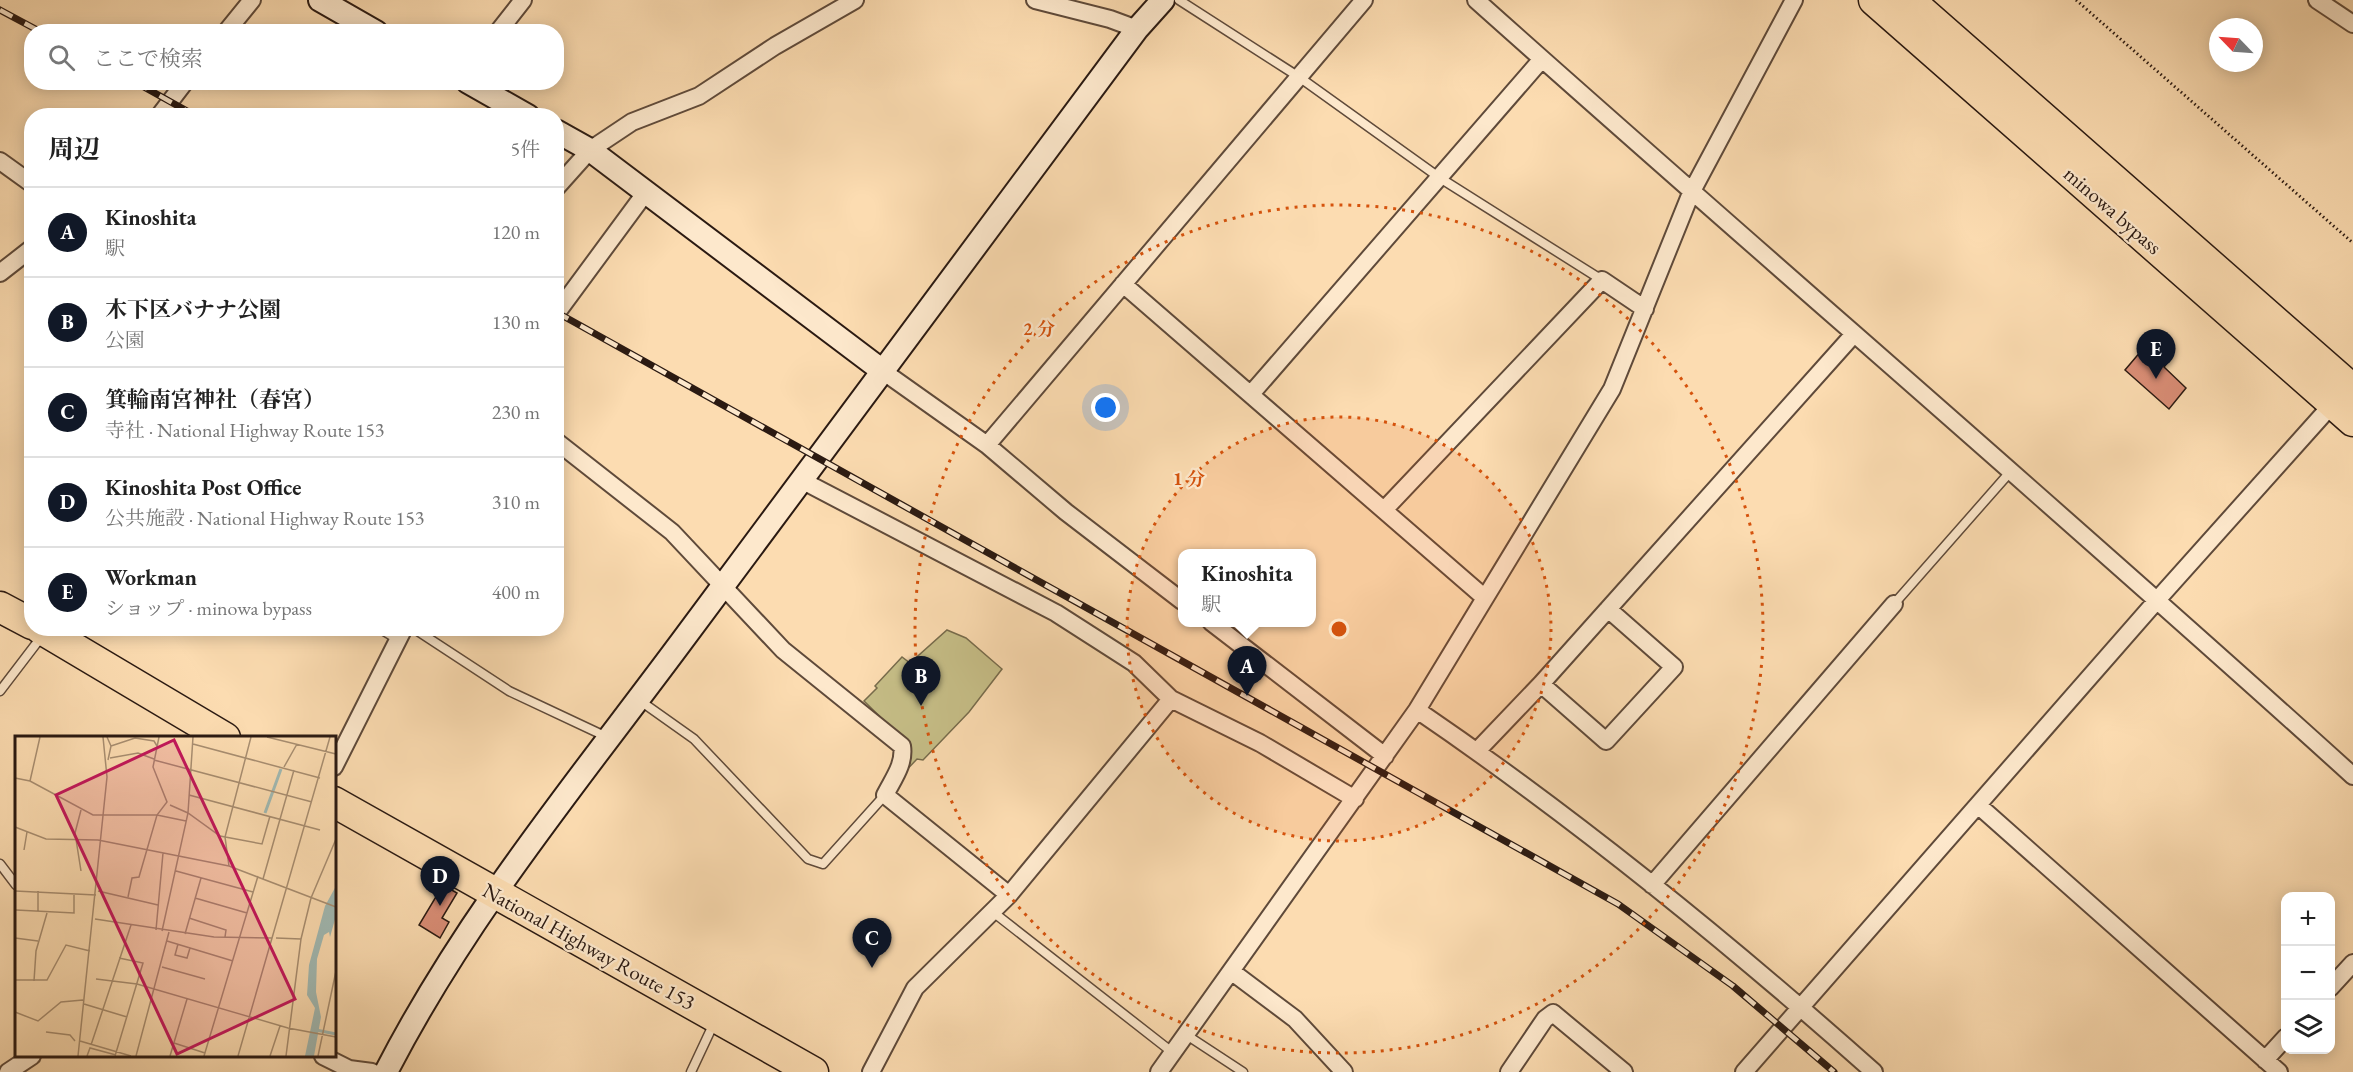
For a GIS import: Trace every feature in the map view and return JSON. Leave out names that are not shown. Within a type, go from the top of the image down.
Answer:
[{"type":"highway","name":"minowa bypass","points":[[1874,0],[2348,395]]},
{"type":"highway","name":"minowa bypass","points":[[1909,0],[2348,395]]},
{"type":"highway","points":[[0,607],[24,620]]},
{"type":"highway","points":[[53,636],[222,736]]},
{"type":"highway","name":"National Highway Route 153","points":[[336,803],[813,1072]]},
{"type":"street","points":[[232,24],[252,0]]},
{"type":"street","points":[[320,0],[362,24]]},
{"type":"street","points":[[504,24],[523,0]]},
{"type":"street","points":[[564,179],[590,150],[632,122],[699,96],[775,46],[855,0]]},
{"type":"street","points":[[1035,0],[1110,19],[1137,29]]},
{"type":"street","points":[[386,1072],[414,1018],[494,893],[803,481],[1137,29],[1163,0]]},
{"type":"street","points":[[987,445],[1364,0]]},
{"type":"street","points":[[1476,0],[1691,193],[2158,599],[2353,776]]},
{"type":"street","points":[[1159,1072],[1417,710],[1612,389],[1691,193],[1794,0]]},
{"type":"street","points":[[2317,0],[2353,24]]},
{"type":"street","points":[[1251,394],[1542,59]]},
{"type":"street","points":[[165,108],[179,90]]},
{"type":"street","points":[[482,90],[514,108]]},
{"type":"street","points":[[564,135],[590,150],[884,372],[987,445],[1066,512],[1178,598]]},
{"type":"street","points":[[0,161],[24,178]]},
{"type":"street","points":[[564,303],[646,192]]},
{"type":"street","points":[[0,273],[24,254]]},
{"type":"street","points":[[1384,510],[1602,280],[1645,309]]},
{"type":"street","points":[[1123,285],[1485,598]]},
{"type":"street","points":[[1477,751],[1541,684],[1854,334]]},
{"type":"street","points":[[1744,1072],[2158,599],[2348,395]]},
{"type":"street","points":[[564,447],[672,532],[783,650],[902,746],[904,755],[901,765],[885,795],[1009,895]]},
{"type":"street","points":[[803,481],[1056,613],[1134,663],[1171,699],[1260,743],[1355,799]]},
{"type":"street","points":[[1652,885],[1894,604]]},
{"type":"street","points":[[1541,684],[1606,741],[1674,667],[1608,609]]},
{"type":"street","points":[[1217,627],[1385,756]]},
{"type":"street","points":[[336,763],[401,636]]},
{"type":"street","points":[[871,1072],[915,988],[1009,895],[1171,699]]},
{"type":"street","points":[[1417,710],[1477,751],[1652,885],[1801,1007],[1874,1072]]},
{"type":"street","points":[[1979,806],[2279,1072]]},
{"type":"street","points":[[2335,983],[2353,963]]},
{"type":"street","points":[[1231,971],[1295,1019],[1344,1072]]},
{"type":"street","points":[[1509,1072],[1545,1019],[1553,1013],[1624,1072]]},
{"type":"street","points":[[2265,1060],[2281,1042]]},
{"type":"street","points":[[8,1072],[30,1057]]},
{"type":"street","points":[[325,1057],[349,1069],[372,1072]]},
{"type":"lane","points":[[1179,0],[1299,78],[1440,177],[1602,280]]},
{"type":"lane","points":[[1894,604],[2011,471]]},
{"type":"lane","points":[[0,691],[34,636]]},
{"type":"lane","points":[[425,636],[508,691],[610,739]]},
{"type":"lane","points":[[639,700],[694,739],[808,859],[823,864],[885,795]]},
{"type":"lane","points":[[2,871],[15,884]]},
{"type":"lane","points":[[993,912],[1172,1052]]},
{"type":"lane","points":[[691,1072],[717,1017]]},
{"type":"lane","points":[[1185,1034],[1243,1072]]},
{"type":"path","points":[[2076,0],[2353,243]]},
{"type":"shaded area","points":[[947,630],[966,638],[1002,669],[969,712],[923,760],[917,759],[897,780],[909,745],[864,701],[902,657],[910,663]]},
{"type":"building","points":[[2147,344],[2168,362],[2164,367],[2186,388],[2169,409],[2125,370]]},
{"type":"building","points":[[443,885],[457,893],[442,918],[449,922],[440,938],[419,925]]},
{"type":"railway","points":[[0,10],[26,24]]},
{"type":"railway","points":[[149,90],[182,108]]},
{"type":"railway","points":[[564,316],[1618,904],[1733,986],[1834,1072]]},
{"type":"place","name":"Workman","points":[[2156,379]]},
{"type":"place","name":"Kinoshita","points":[[1247,696]]},
{"type":"place","name":"木下区バナナ公園","points":[[921,706]]},
{"type":"place","name":"Kinoshita Post Office","points":[[440,906]]},
{"type":"place","name":"箕輪南宮神社（春宮）","points":[[872,968]]}]
